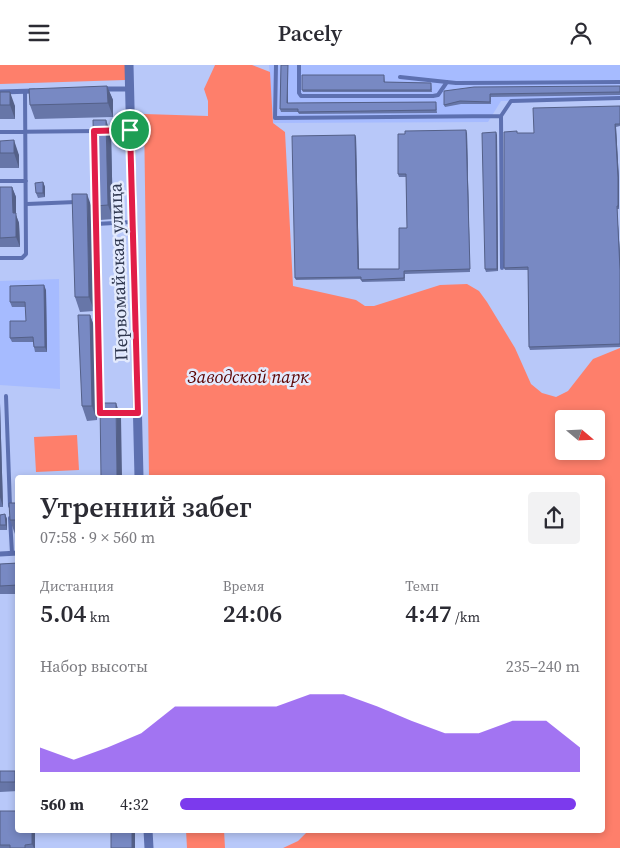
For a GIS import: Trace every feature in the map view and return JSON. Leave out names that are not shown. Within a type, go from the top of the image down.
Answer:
[{"type":"street","name":"Первомайская улица","points":[[129,65],[140,475]]},
{"type":"street","points":[[101,89],[129,89]]},
{"type":"street","points":[[0,92],[44,91]]},
{"type":"street","points":[[0,554],[15,553]]},
{"type":"street","points":[[148,833],[149,848]]},
{"type":"lane","points":[[276,65],[275,118],[502,116]]},
{"type":"lane","points":[[299,65],[299,93],[302,96],[433,96],[438,95],[447,83]]},
{"type":"lane","points":[[400,77],[447,83],[620,82]]},
{"type":"lane","points":[[0,258],[22,258],[26,254],[25,91]]},
{"type":"lane","points":[[502,268],[502,116],[510,101],[620,98]]},
{"type":"lane","points":[[0,132],[130,130]]},
{"type":"lane","points":[[94,131],[94,139]]},
{"type":"lane","points":[[0,181],[26,181]]},
{"type":"lane","points":[[27,204],[86,202]]},
{"type":"lane","points":[[96,202],[100,413]]},
{"type":"lane","points":[[96,224],[133,222]]},
{"type":"lane","points":[[90,319],[98,318]]},
{"type":"lane","points":[[6,396],[15,553]]},
{"type":"lane","points":[[108,413],[138,413]]},
{"type":"shaded area","points":[[269,65],[620,65],[620,98],[501,101],[488,122],[273,123]]},
{"type":"shaded area","points":[[59,279],[60,389],[0,385],[0,281]]},
{"type":"green space","points":[[0,65],[125,65],[125,80],[0,84]]},
{"type":"green space","name":"Заводской парк","points":[[215,65],[252,65],[270,72],[273,123],[285,132],[293,286],[356,300],[365,306],[374,306],[440,285],[467,284],[479,291],[487,302],[515,348],[531,384],[542,393],[556,397],[568,391],[593,359],[620,348],[620,848],[283,848],[298,841],[306,833],[605,833],[605,475],[149,475],[144,114],[208,116],[208,101],[204,89]]},
{"type":"green space","points":[[77,435],[79,470],[36,472],[34,437]]},
{"type":"green space","points":[[186,833],[224,833],[225,848],[187,848]]},
{"type":"building","points":[[281,65],[288,65],[287,103],[436,102],[436,110],[298,112],[298,109],[280,109]]},
{"type":"building","points":[[302,75],[384,75],[384,82],[431,83],[431,90],[302,90]]},
{"type":"building","points":[[107,86],[108,103],[30,105],[29,89]]},
{"type":"building","points":[[620,86],[620,92],[490,94],[490,102],[460,101],[444,105],[444,91],[474,87]]},
{"type":"building","points":[[0,92],[10,92],[10,105],[0,105]]},
{"type":"building","points":[[620,106],[620,124],[615,124],[618,177],[620,344],[529,347],[528,267],[504,268],[504,132],[534,133],[533,108]]},
{"type":"building","points":[[93,120],[106,120],[108,205],[95,206]]},
{"type":"building","points":[[466,130],[470,269],[404,271],[404,278],[361,280],[361,277],[295,278],[292,136],[355,135],[358,269],[399,269],[399,228],[407,228],[406,174],[398,174],[398,134],[405,134],[405,131]]},
{"type":"building","points":[[496,132],[497,269],[485,269],[482,133]]},
{"type":"building","points":[[14,140],[14,153],[0,153],[0,141]]},
{"type":"building","points":[[43,182],[43,193],[36,193],[35,183]]},
{"type":"building","points":[[0,187],[12,187],[13,213],[16,213],[16,237],[0,238]]},
{"type":"building","points":[[72,194],[87,194],[89,297],[75,297]]},
{"type":"building","points":[[44,285],[45,347],[34,347],[33,337],[10,338],[10,321],[26,321],[25,302],[10,302],[10,286]]},
{"type":"building","points":[[78,315],[90,315],[92,406],[82,406]]},
{"type":"building","points":[[100,403],[116,403],[117,475],[101,475]]},
{"type":"building","points":[[9,503],[15,503],[15,520],[10,520]]},
{"type":"building","points":[[5,514],[6,525],[0,525],[0,515]]},
{"type":"building","points":[[15,563],[15,585],[0,586],[0,564]]},
{"type":"building","points":[[0,771],[15,771],[15,782],[0,782]]},
{"type":"building","points":[[0,811],[15,811],[15,833],[32,833],[32,844],[25,845],[25,848],[10,848],[10,845],[0,845]]},
{"type":"building","points":[[111,833],[132,833],[132,848],[111,848]]},
{"type":"route","points":[[130,130],[138,413],[100,413],[94,131],[130,130]]}]
